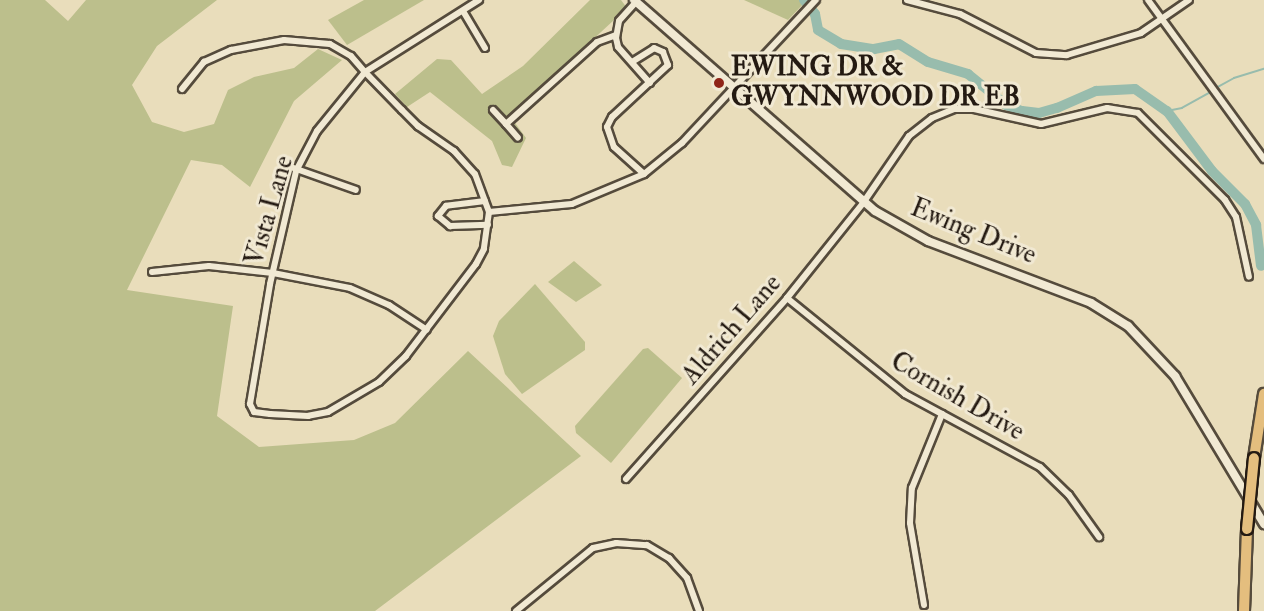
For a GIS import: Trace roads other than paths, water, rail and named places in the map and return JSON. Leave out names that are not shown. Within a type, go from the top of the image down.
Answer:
[{"type":"highway","points":[[1244,611],[1247,529],[1254,458],[1264,394]]},
{"type":"street","name":"Vista Lane","points":[[427,330],[406,356],[379,382],[328,412],[308,416],[270,414],[254,412],[250,404],[273,273],[296,171],[317,131],[365,72],[479,0]]},
{"type":"street","points":[[489,212],[572,204],[644,174],[682,143],[816,0]]},
{"type":"street","points":[[907,0],[960,14],[1036,53],[1056,55],[1112,45],[1162,19],[1189,0]]},
{"type":"street","points":[[1148,0],[1264,159]]},
{"type":"street","points":[[635,1],[619,21],[615,35],[618,47],[651,83]]},
{"type":"street","name":"Ewing Drive","points":[[635,1],[733,91],[862,203],[928,241],[1066,292],[1128,326],[1175,376],[1264,524]]},
{"type":"street","points":[[462,11],[485,48]]},
{"type":"street","points":[[506,124],[597,42],[615,35]]},
{"type":"street","points":[[152,272],[209,266],[273,273],[366,294],[427,330],[476,264],[488,225],[489,212],[475,174],[454,150],[418,126],[365,72],[334,45],[284,40],[246,45],[217,56],[195,70],[182,89]]},
{"type":"street","points":[[632,62],[649,49],[663,52],[668,65],[612,117],[607,127],[614,147],[644,174]]},
{"type":"street","name":"Aldrich Lane","points":[[626,479],[787,298],[862,203],[909,136],[932,118],[954,110],[975,109],[1041,124],[1107,108],[1130,111],[1154,126],[1225,200],[1236,218],[1249,277]]},
{"type":"street","points":[[493,110],[518,138]]},
{"type":"street","points":[[285,165],[296,171],[356,190]]},
{"type":"street","points":[[485,201],[446,206],[438,216],[450,226],[488,225]]},
{"type":"street","name":"Cornish Drive","points":[[787,298],[875,373],[942,414],[1040,467],[1069,495],[1099,537]]},
{"type":"street","points":[[924,605],[910,523],[912,488],[942,414]]},
{"type":"street","points":[[516,611],[593,548],[616,543],[647,545],[669,558],[687,578],[699,611]]},
{"type":"waterway","points":[[804,0],[815,14],[818,30],[841,44],[874,49],[899,44],[928,62],[968,74],[1006,105],[1022,111],[1039,113],[1057,108],[1096,91],[1135,89],[1167,111],[1212,171],[1245,204],[1256,225],[1261,266]]},
{"type":"waterway","points":[[1218,87],[1234,78],[1264,69]]},
{"type":"waterway","points":[[1167,111],[1182,108],[1209,93]]},
{"type":"place","name":"EWING DR & GWYNNWOOD DR EB","points":[[719,83]]}]
